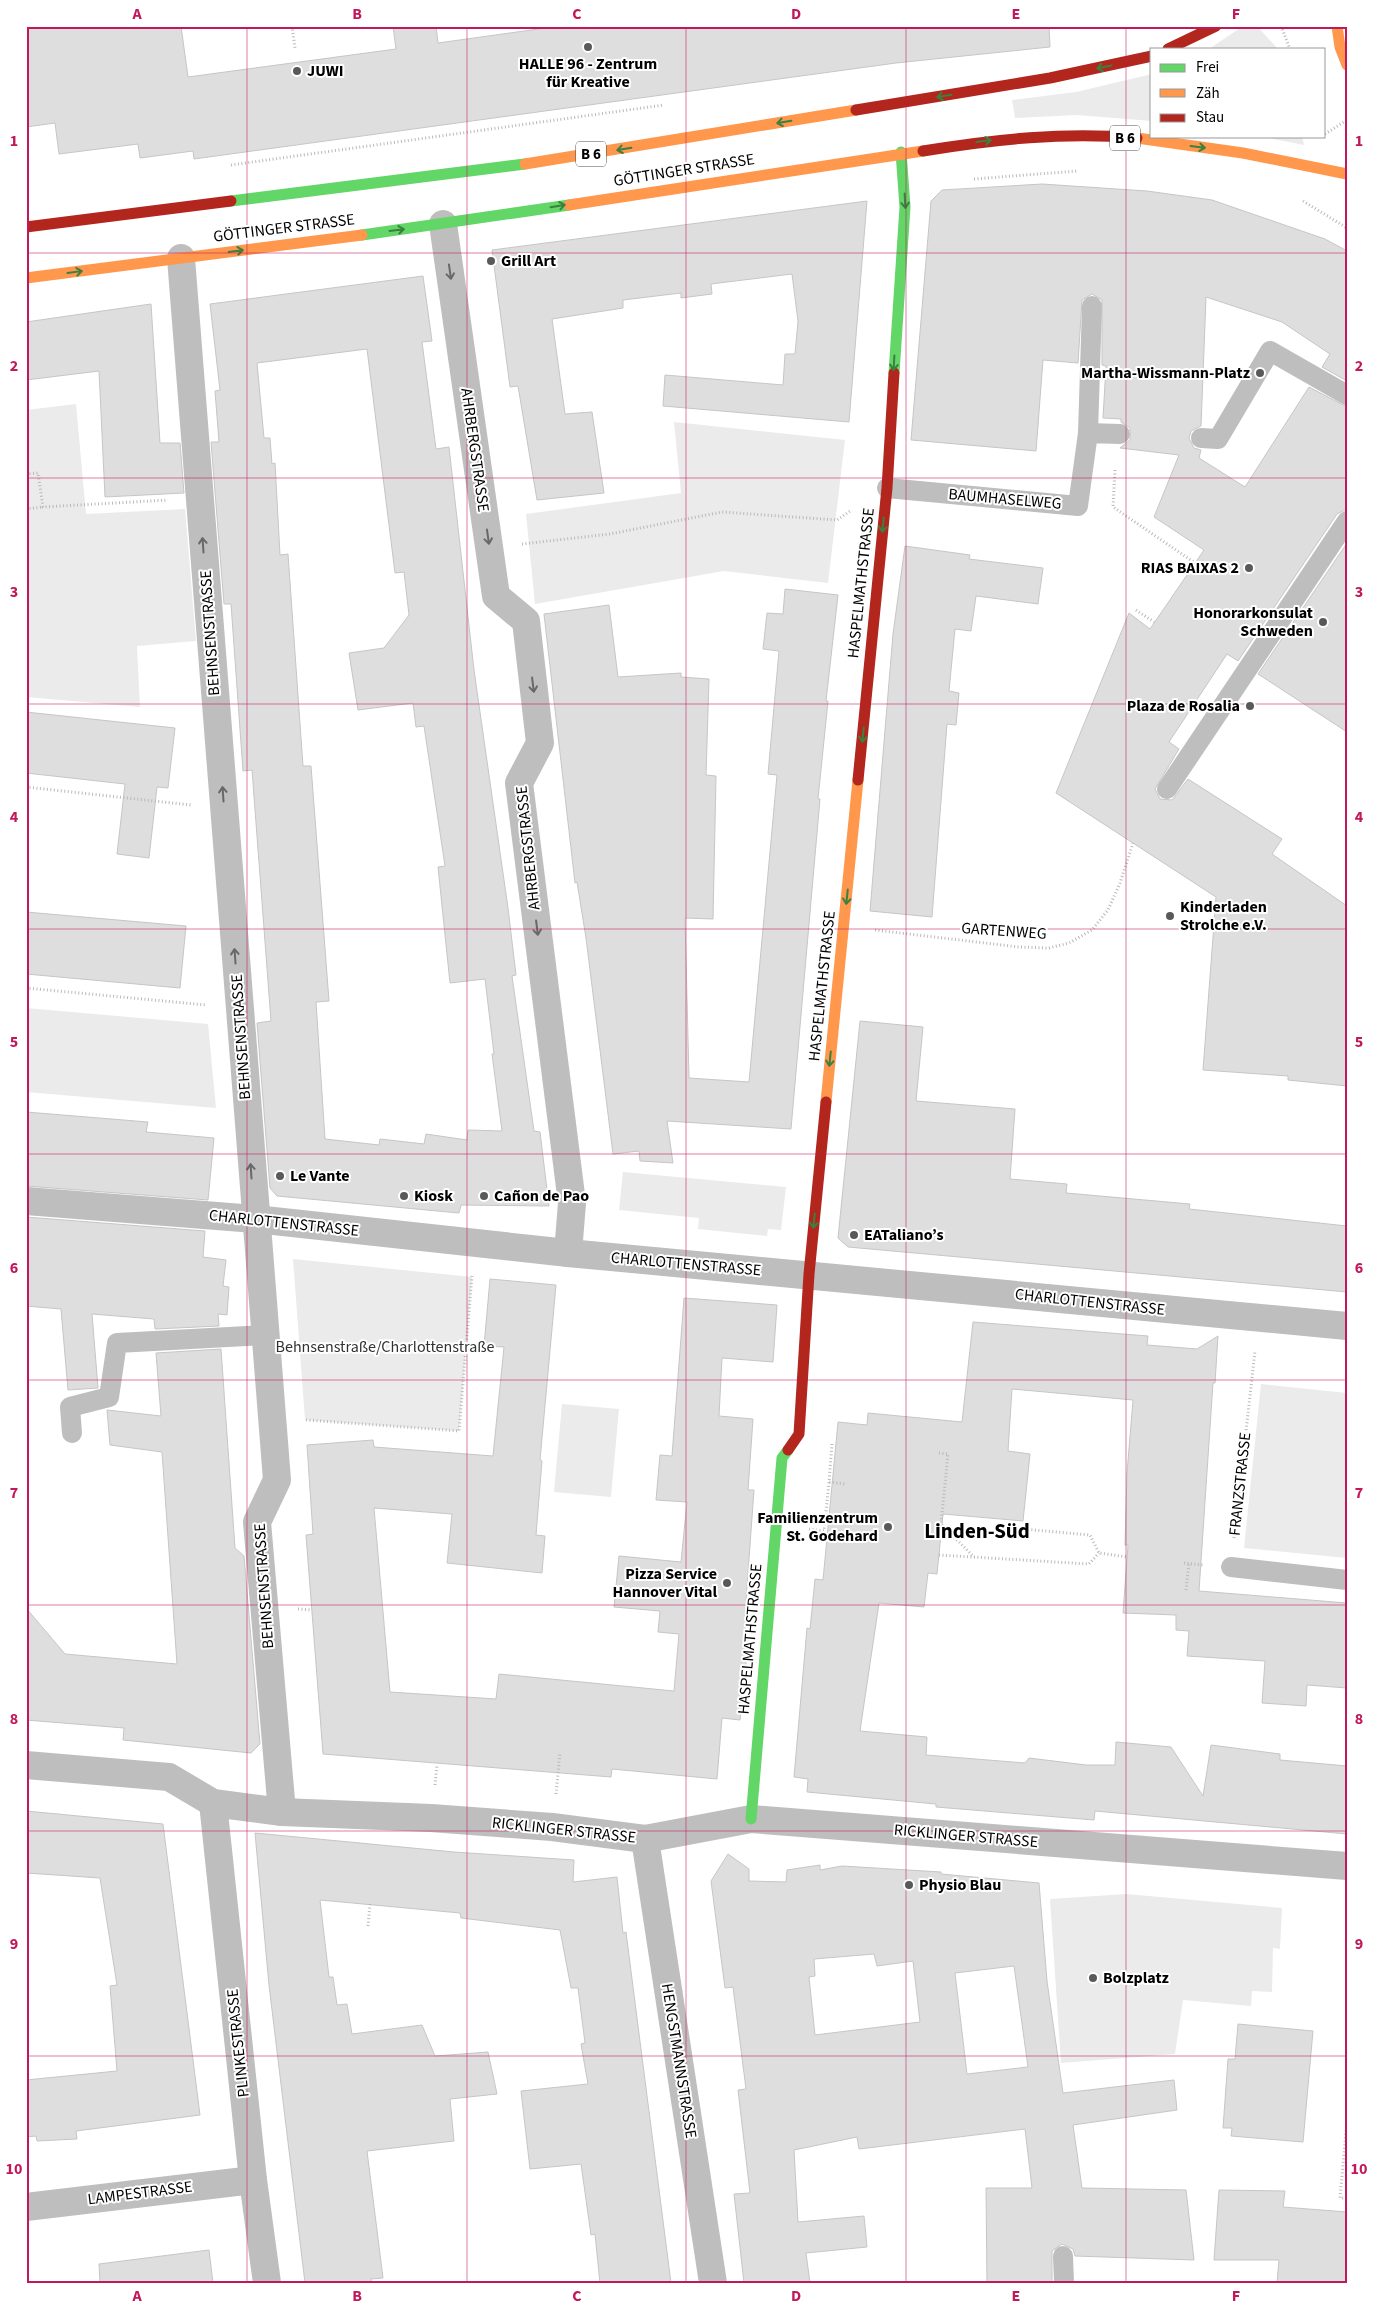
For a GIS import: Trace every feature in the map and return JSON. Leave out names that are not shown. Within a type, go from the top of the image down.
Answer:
[{"type":"main road","points":[[1170,48],[1216,26]]},
{"type":"main road","points":[[1337,26],[1340,47],[1347,65]]},
{"type":"main road","name":"GÖTTINGER STRASSE","points":[[26,227],[540,162],[1050,78],[1150,56]]},
{"type":"main road","name":"GÖTTINGER STRASSE","points":[[26,278],[443,224],[901,152],[998,139],[1085,136],[1131,138],[1263,155],[1347,174]]},
{"type":"main road","name":"HASPELMATHSTRASSE","points":[[752,1819],[782,1458],[799,1434],[809,1274],[887,488],[905,207],[901,152]]},
{"type":"street","name":"AHRBERGSTRASSE","points":[[443,224],[496,596],[526,621],[540,743],[519,783],[572,1203],[568,1253]]},
{"type":"street","name":"BEHNSENSTRASSE","points":[[181,258],[277,1480],[257,1522],[282,1812]]},
{"type":"street","name":"CHARLOTTENSTRASSE","points":[[26,1201],[255,1219],[568,1253],[809,1274],[1347,1326]]},
{"type":"street","name":"RICKLINGER STRASSE","points":[[26,1765],[169,1776],[213,1803],[282,1812],[431,1818],[552,1827],[645,1839],[752,1819],[1347,1866]]},
{"type":"street","name":"PLINKESTRASSE","points":[[213,1803],[253,2180],[267,2283]]},
{"type":"street","name":"HENGSTMANNSTRASSE","points":[[645,1839],[712,2283]]},
{"type":"street","name":"LAMPESTRASSE","points":[[26,2206],[253,2180]]},
{"type":"lane","name":"BAUMHASELWEG","points":[[887,488],[1078,506],[1091,462],[1088,433],[1092,306]]},
{"type":"lane","points":[[1201,438],[1218,439],[1270,351],[1347,395]]},
{"type":"lane","points":[[1088,433],[1119,434]]},
{"type":"lane","points":[[1167,789],[1347,521]]},
{"type":"lane","points":[[72,1433],[70,1407],[109,1397],[117,1343],[265,1335]]},
{"type":"lane","points":[[1231,1567],[1347,1580]]},
{"type":"lane","points":[[1063,2256],[1064,2283]]},
{"type":"path","points":[[292,26],[295,48]]},
{"type":"path","points":[[1281,26],[1290,48]]},
{"type":"path","points":[[227,166],[672,104]]},
{"type":"path","points":[[1326,133],[1347,120]]},
{"type":"path","points":[[970,179],[1055,171],[1081,171]]},
{"type":"path","points":[[1296,199],[1306,201],[1347,228]]},
{"type":"path","points":[[1119,434],[1113,507],[1195,563]]},
{"type":"path","points":[[26,474],[38,473],[43,507]]},
{"type":"path","points":[[489,548],[610,534],[722,512],[837,520],[887,488]]},
{"type":"path","points":[[26,509],[200,498]]},
{"type":"path","points":[[1136,610],[1154,622]]},
{"type":"path","points":[[26,787],[224,808]]},
{"type":"path","name":"GARTENWEG","points":[[844,926],[1019,947],[1049,948],[1069,943],[1092,930],[1108,910],[1120,883],[1133,843]]},
{"type":"path","points":[[26,988],[239,1008]]},
{"type":"path","points":[[272,1417],[459,1431],[475,1243]]},
{"type":"path","name":"FRANZSTRASSE","points":[[1231,1567],[1259,1318]]},
{"type":"path","points":[[824,1531],[832,1446]]},
{"type":"path","points":[[939,1453],[948,1454],[941,1524],[975,1558]]},
{"type":"path","points":[[828,1482],[845,1484]]},
{"type":"path","points":[[1000,1527],[1090,1536],[1100,1554]]},
{"type":"path","points":[[939,1555],[1089,1564],[1100,1554],[1127,1557]]},
{"type":"path","points":[[1186,1590],[1189,1564]]},
{"type":"path","points":[[552,1827],[560,1753]]},
{"type":"path","points":[[368,1926],[370,1904]]},
{"type":"path","points":[[1347,2120],[1340,2198],[1347,2198]]},
{"type":"green space","points":[[1243,26],[1257,26],[1277,48],[1210,48]]},
{"type":"green space","points":[[1150,74],[1150,121],[1077,115],[1015,118],[1012,100],[1076,92]]},
{"type":"green space","points":[[1268,138],[1302,138],[1304,145]]},
{"type":"green space","points":[[76,404],[86,514],[185,509],[196,641],[137,646],[140,707],[26,697],[26,410]]},
{"type":"green space","points":[[674,422],[845,440],[828,583],[724,571],[535,604],[526,514],[681,493]]},
{"type":"green space","points":[[26,1008],[208,1024],[216,1108],[26,1092]]},
{"type":"green space","points":[[623,1172],[786,1187],[781,1230],[768,1229],[767,1236],[698,1229],[699,1218],[619,1210]]},
{"type":"green space","name":"Behnsenstraße/Charlottenstraße","points":[[293,1259],[472,1277],[459,1431],[305,1420]]},
{"type":"green space","points":[[1261,1384],[1347,1393],[1347,1558],[1244,1548]]},
{"type":"green space","points":[[562,1404],[619,1409],[611,1497],[554,1492]]},
{"type":"green space","points":[[1126,1894],[1282,1908],[1280,1949],[1273,1948],[1272,1992],[1252,1991],[1251,2006],[1183,2000],[1175,2054],[1061,2063],[1050,1899]]},
{"type":"building","points":[[26,26],[181,26],[188,77],[396,49],[393,26],[436,26],[438,43],[560,26],[1049,26],[1050,47],[896,63],[194,159],[193,151],[140,158],[138,144],[59,154],[55,123],[26,127]]},
{"type":"building","points":[[1042,184],[1147,191],[1212,200],[1325,239],[1347,251],[1347,381],[1322,367],[1330,354],[1282,322],[1206,297],[1201,426],[1191,431],[1189,438],[1194,448],[1201,450],[1199,458],[1245,487],[1309,387],[1347,407],[1347,509],[1337,514],[1238,661],[1227,654],[1169,742],[1179,749],[1155,789],[1160,799],[1172,800],[1188,779],[1282,839],[1272,854],[1347,906],[1347,1086],[1288,1080],[1288,1076],[1203,1070],[1216,897],[1056,793],[1129,613],[1150,629],[1204,550],[1154,517],[1179,455],[1120,448],[1130,440],[1130,428],[1121,422],[1121,419],[1103,418],[1106,366],[1102,365],[1102,300],[1092,294],[1082,300],[1078,363],[1043,360],[1036,451],[911,440],[931,201],[942,190]]},
{"type":"building","points":[[867,201],[849,422],[663,406],[665,375],[783,385],[785,354],[795,354],[798,321],[792,274],[711,284],[712,294],[681,298],[681,293],[623,300],[623,308],[552,319],[565,414],[592,412],[604,493],[537,500],[518,386],[510,387],[492,250]]},
{"type":"building","points":[[423,276],[432,341],[422,342],[436,449],[449,447],[474,670],[516,975],[512,976],[534,1131],[540,1132],[549,1206],[461,1205],[459,1213],[277,1196],[270,1188],[257,1023],[271,1021],[252,770],[243,771],[231,604],[224,604],[211,442],[219,442],[215,391],[220,390],[210,304]],"holes":[[[367,349],[395,573],[404,572],[409,615],[384,648],[349,653],[358,710],[413,703],[416,727],[424,726],[445,866],[438,867],[450,983],[485,979],[502,1131],[468,1130],[467,1140],[426,1134],[424,1144],[380,1139],[379,1145],[325,1139],[316,1002],[329,1001],[311,766],[303,766],[288,554],[280,555],[275,463],[272,464],[270,438],[264,438],[257,363]]]},
{"type":"building","points":[[151,304],[160,443],[180,443],[184,493],[105,497],[99,371],[26,380],[26,322]]},
{"type":"building","points":[[1347,543],[1347,732],[1258,674]]},
{"type":"building","points":[[905,546],[970,555],[969,559],[1043,568],[1038,604],[976,596],[971,631],[955,629],[949,691],[959,693],[956,725],[947,724],[932,917],[870,911],[893,634]]},
{"type":"building","points":[[785,589],[838,595],[826,701],[828,701],[818,799],[820,799],[791,1129],[667,1121],[673,1163],[640,1161],[639,1151],[613,1154],[586,938],[577,882],[575,883],[544,614],[609,605],[618,677],[681,673],[681,677],[709,679],[706,775],[716,776],[713,919],[685,918],[689,1078],[749,1082],[777,775],[768,774],[779,651],[763,649],[767,613],[783,614]]},
{"type":"building","points":[[26,712],[175,728],[168,788],[157,787],[149,858],[117,854],[125,784],[26,773]]},
{"type":"building","points":[[26,912],[186,926],[180,988],[26,974]]},
{"type":"building","points":[[860,1021],[923,1027],[916,1101],[1015,1109],[1010,1179],[1067,1184],[1066,1193],[1190,1204],[1189,1209],[1347,1226],[1347,1292],[848,1247],[838,1238]]},
{"type":"building","points":[[26,1112],[148,1122],[146,1132],[214,1138],[208,1200],[26,1186]]},
{"type":"building","points":[[26,1217],[205,1231],[203,1257],[226,1260],[223,1286],[229,1287],[227,1315],[218,1314],[219,1326],[155,1329],[154,1319],[92,1314],[98,1388],[68,1390],[61,1309],[26,1306]]},
{"type":"building","points":[[490,1279],[556,1285],[540,1460],[542,1461],[536,1535],[545,1536],[542,1573],[447,1563],[452,1514],[374,1508],[390,1692],[496,1699],[499,1674],[674,1691],[679,1634],[658,1632],[660,1611],[614,1607],[619,1556],[681,1562],[687,1502],[656,1500],[660,1455],[672,1456],[684,1298],[777,1305],[773,1362],[722,1358],[719,1416],[753,1419],[748,1490],[754,1490],[745,1614],[746,1665],[740,1720],[722,1718],[717,1779],[612,1769],[611,1777],[323,1754],[306,1535],[313,1534],[307,1445],[373,1440],[374,1447],[493,1456],[504,1347],[484,1346]]},
{"type":"building","points":[[973,1322],[1148,1336],[1147,1345],[1197,1349],[1218,1336],[1199,1591],[1347,1603],[1347,1688],[1307,1685],[1306,1706],[1262,1703],[1265,1661],[1187,1656],[1189,1631],[1176,1630],[1176,1615],[1123,1613],[1128,1545],[1125,1545],[1127,1473],[1133,1400],[1012,1389],[1008,1451],[1030,1454],[1023,1521],[943,1514],[937,1574],[928,1573],[924,1607],[879,1603],[860,1731],[927,1737],[926,1755],[1025,1763],[1029,1758],[1086,1765],[1115,1765],[1116,1742],[1171,1747],[1203,1796],[1211,1745],[1280,1754],[1280,1760],[1347,1766],[1347,1834],[1095,1811],[1094,1820],[936,1807],[936,1804],[807,1792],[808,1779],[794,1777],[807,1628],[810,1629],[815,1579],[823,1580],[838,1422],[867,1425],[868,1413],[962,1422]]},
{"type":"building","points":[[221,1349],[235,1548],[244,1556],[260,1744],[251,1753],[123,1740],[124,1728],[26,1720],[26,1608],[65,1654],[177,1664],[162,1452],[110,1445],[107,1410],[161,1416],[156,1353]]},
{"type":"building","points":[[26,1811],[163,1824],[200,2115],[76,2131],[77,2139],[37,2141],[36,2136],[26,2137],[26,2080],[117,2071],[110,1986],[117,1985],[100,1878],[26,1873]]},
{"type":"building","points":[[255,1833],[454,1852],[574,1860],[573,1882],[617,1877],[623,1933],[626,1932],[671,2283],[600,2283],[595,2234],[591,2235],[581,2164],[530,2169],[521,2091],[588,2084],[581,2044],[585,2043],[578,1988],[571,1988],[560,1930],[461,1918],[460,1913],[320,1900],[329,1977],[333,1977],[337,2005],[347,2004],[352,2034],[422,2025],[435,2056],[488,2052],[497,2094],[450,2099],[454,2141],[367,2151],[383,2278],[371,2279],[372,2283],[305,2283],[269,1985]]},
{"type":"building","points":[[728,1854],[749,1869],[749,1881],[786,1882],[787,1870],[820,1865],[820,1870],[842,1866],[941,1872],[941,1874],[1039,1883],[1047,1981],[1063,2093],[1174,2080],[1177,2110],[1073,2125],[1082,2188],[1186,2190],[1194,2260],[1075,2256],[1073,2249],[1062,2244],[1052,2251],[1052,2283],[987,2283],[986,2188],[1032,2188],[1025,2129],[859,2149],[857,2137],[794,2150],[798,2222],[864,2216],[867,2247],[806,2253],[810,2283],[744,2283],[734,2194],[750,2193],[738,2090],[746,2089],[733,1987],[725,1988],[711,1881]],"holes":[[[874,1954],[877,1966],[913,1961],[920,2022],[815,2035],[809,1977],[815,1976],[814,1959]],[[1014,1966],[1028,2067],[967,2074],[955,1973]]]},
{"type":"building","points":[[1238,2024],[1313,2031],[1303,2142],[1231,2136],[1232,2128],[1223,2128],[1228,2059],[1235,2059]]},
{"type":"building","points":[[1219,2190],[1285,2191],[1283,2207],[1347,2212],[1347,2283],[1277,2283],[1279,2260],[1214,2260]]},
{"type":"building","points":[[209,2250],[213,2283],[100,2283],[99,2264]]},
{"type":"traffic: fast","points":[[894,373],[905,207],[901,152]]},
{"type":"traffic: fast","points":[[231,201],[525,164]]},
{"type":"traffic: fast","points":[[362,235],[569,205]]},
{"type":"traffic: fast","points":[[751,1819],[782,1458],[788,1450]]},
{"type":"traffic: slow","points":[[1337,26],[1340,47],[1347,65]]},
{"type":"traffic: slow","points":[[525,164],[856,110]]},
{"type":"traffic: slow","points":[[1137,138],[1243,153],[1347,174]]},
{"type":"traffic: slow","points":[[569,205],[923,151]]},
{"type":"traffic: slow","points":[[26,278],[362,235]]},
{"type":"traffic: slow","points":[[826,1102],[858,780]]},
{"type":"traffic: jam","points":[[1170,48],[1216,26]]},
{"type":"traffic: jam","points":[[856,110],[1050,78],[1150,56]]},
{"type":"traffic: jam","points":[[923,151],[977,143],[1056,136],[1137,138]]},
{"type":"traffic: jam","points":[[26,227],[231,201]]},
{"type":"traffic: jam","points":[[858,780],[887,488],[894,373]]},
{"type":"traffic: jam","points":[[788,1450],[799,1434],[809,1274],[826,1102]]},
{"type":"place","name":"HALLE 96 - Zentrum für Kreative","points":[[588,47]]},
{"type":"place","name":"JUWI","points":[[297,71]]},
{"type":"place","name":"Grill Art","points":[[491,261]]},
{"type":"place","name":"Martha-Wissmann-Platz","points":[[1260,373]]},
{"type":"place","name":"RIAS BAIXAS 2","points":[[1249,568]]},
{"type":"place","name":"Honorarkonsulat Schweden","points":[[1323,622]]},
{"type":"place","name":"Plaza de Rosalia","points":[[1250,706]]},
{"type":"place","name":"Kinderladen Strolche e.V.","points":[[1170,916]]},
{"type":"place","name":"Le Vante","points":[[280,1176]]},
{"type":"place","name":"Kiosk","points":[[404,1196]]},
{"type":"place","name":"Cañon de Pao","points":[[484,1196]]},
{"type":"place","name":"EATaliano’s","points":[[854,1235]]},
{"type":"place","name":"Familienzentrum St. Godehard","points":[[888,1527]]},
{"type":"place","name":"Pizza Service Hannover Vital","points":[[727,1583]]},
{"type":"place","name":"Physio Blau","points":[[909,1885]]},
{"type":"place","name":"Bolzplatz","points":[[1093,1978]]},
{"type":"district","name":"Linden-Süd","points":[[977,1531]]}]
